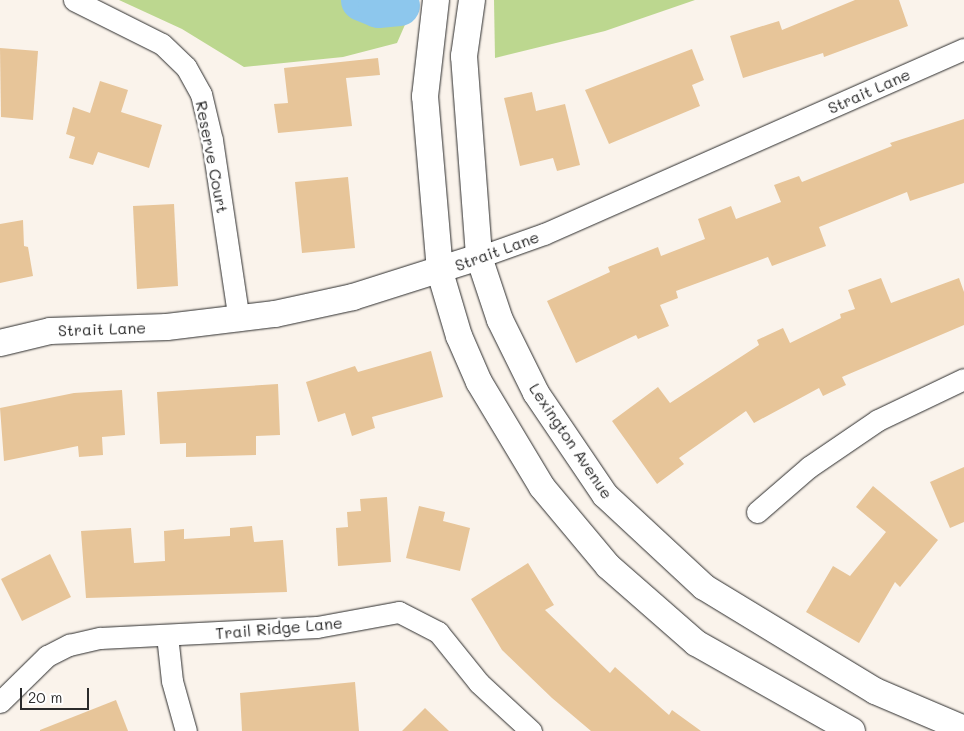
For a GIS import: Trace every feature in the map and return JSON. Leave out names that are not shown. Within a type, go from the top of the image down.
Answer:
[{"type":"street","name":"Reserve Court","points":[[74,0],[162,44],[186,68],[201,94],[212,140],[239,320]]},
{"type":"street","points":[[436,0],[425,96],[440,272],[458,336],[479,382],[542,487],[608,566],[696,643],[852,731]]},
{"type":"street","name":"Lexington Avenue","points":[[472,0],[464,56],[479,257],[500,320],[536,393],[605,495],[704,588],[763,627],[874,691],[964,729]]},
{"type":"street","name":"Strait Lane","points":[[0,343],[50,331],[239,320],[353,297],[440,272],[544,234],[964,49]]},
{"type":"street","points":[[757,512],[809,467],[878,420],[964,379]]},
{"type":"street","name":"Trail Ridge Lane","points":[[0,702],[47,656],[70,645],[167,635],[317,627],[399,612],[438,632],[479,683],[531,731]]},
{"type":"street","points":[[167,635],[172,681],[186,731]]},
{"type":"green space","points":[[119,0],[410,0],[411,11],[397,43],[343,57],[244,67],[182,29]]},
{"type":"green space","points":[[494,0],[695,0],[605,31],[495,58]]},
{"type":"building","points":[[855,0],[899,0],[908,26],[824,57],[823,53],[743,78],[730,36],[779,21],[782,30]]},
{"type":"building","points":[[0,48],[38,51],[33,120],[1,117]]},
{"type":"building","points":[[692,49],[704,80],[692,85],[700,106],[609,144],[585,90]]},
{"type":"building","points":[[378,58],[380,75],[346,78],[352,126],[278,133],[274,104],[288,103],[284,68]]},
{"type":"building","points":[[100,81],[128,90],[121,112],[162,125],[149,168],[98,152],[93,165],[69,158],[75,137],[66,134],[73,107],[90,113]]},
{"type":"building","points":[[532,92],[536,111],[565,104],[580,165],[557,171],[553,158],[520,166],[504,98]]},
{"type":"building","points":[[964,119],[964,183],[910,201],[907,192],[819,227],[826,246],[772,266],[768,257],[676,291],[678,298],[660,305],[669,326],[638,339],[636,335],[576,363],[547,301],[610,272],[608,267],[658,247],[661,256],[705,239],[698,219],[731,206],[736,219],[781,202],[774,185],[799,176],[802,182],[892,146],[890,143]]},
{"type":"building","points":[[348,177],[355,248],[302,253],[295,182]]},
{"type":"building","points":[[174,204],[178,286],[137,289],[133,206]]},
{"type":"building","points":[[23,220],[24,246],[28,247],[33,276],[0,283],[0,224]]},
{"type":"building","points":[[881,278],[891,303],[959,278],[964,292],[964,325],[842,377],[846,385],[823,396],[819,388],[754,423],[746,411],[679,458],[684,464],[657,484],[612,421],[658,387],[670,403],[759,345],[757,340],[783,328],[790,343],[841,318],[840,314],[855,309],[848,290]]},
{"type":"building","points":[[431,351],[443,397],[372,417],[375,428],[352,436],[345,413],[318,422],[306,382],[355,366],[358,372]]},
{"type":"building","points":[[278,384],[280,435],[256,436],[256,455],[186,457],[186,443],[160,444],[157,392]]},
{"type":"building","points":[[122,390],[125,435],[102,437],[103,455],[79,457],[78,446],[4,461],[0,408],[74,393]]},
{"type":"building","points":[[964,467],[964,522],[950,528],[930,482]]},
{"type":"building","points":[[873,486],[938,540],[900,587],[895,582],[859,643],[806,612],[833,566],[850,576],[886,532],[856,507]]},
{"type":"building","points":[[387,497],[391,562],[338,566],[336,528],[348,527],[347,512],[361,511],[360,499]]},
{"type":"building","points":[[419,506],[445,512],[443,521],[470,528],[460,571],[406,558]]},
{"type":"building","points":[[252,526],[254,542],[283,540],[287,592],[86,598],[81,531],[131,528],[134,563],[165,561],[164,531],[184,529],[184,539],[230,536],[230,528]]},
{"type":"building","points":[[50,554],[71,597],[22,621],[1,579]]},
{"type":"building","points":[[528,563],[554,605],[545,610],[610,673],[615,667],[669,715],[672,710],[701,731],[591,731],[552,698],[502,650],[471,599]]},
{"type":"building","points":[[355,682],[359,731],[242,731],[240,693]]},
{"type":"building","points":[[116,700],[128,731],[40,731],[40,730]]},
{"type":"building","points":[[425,708],[449,731],[402,731]]},
{"type":"waterway","points":[[361,0],[378,7],[399,5]]}]
